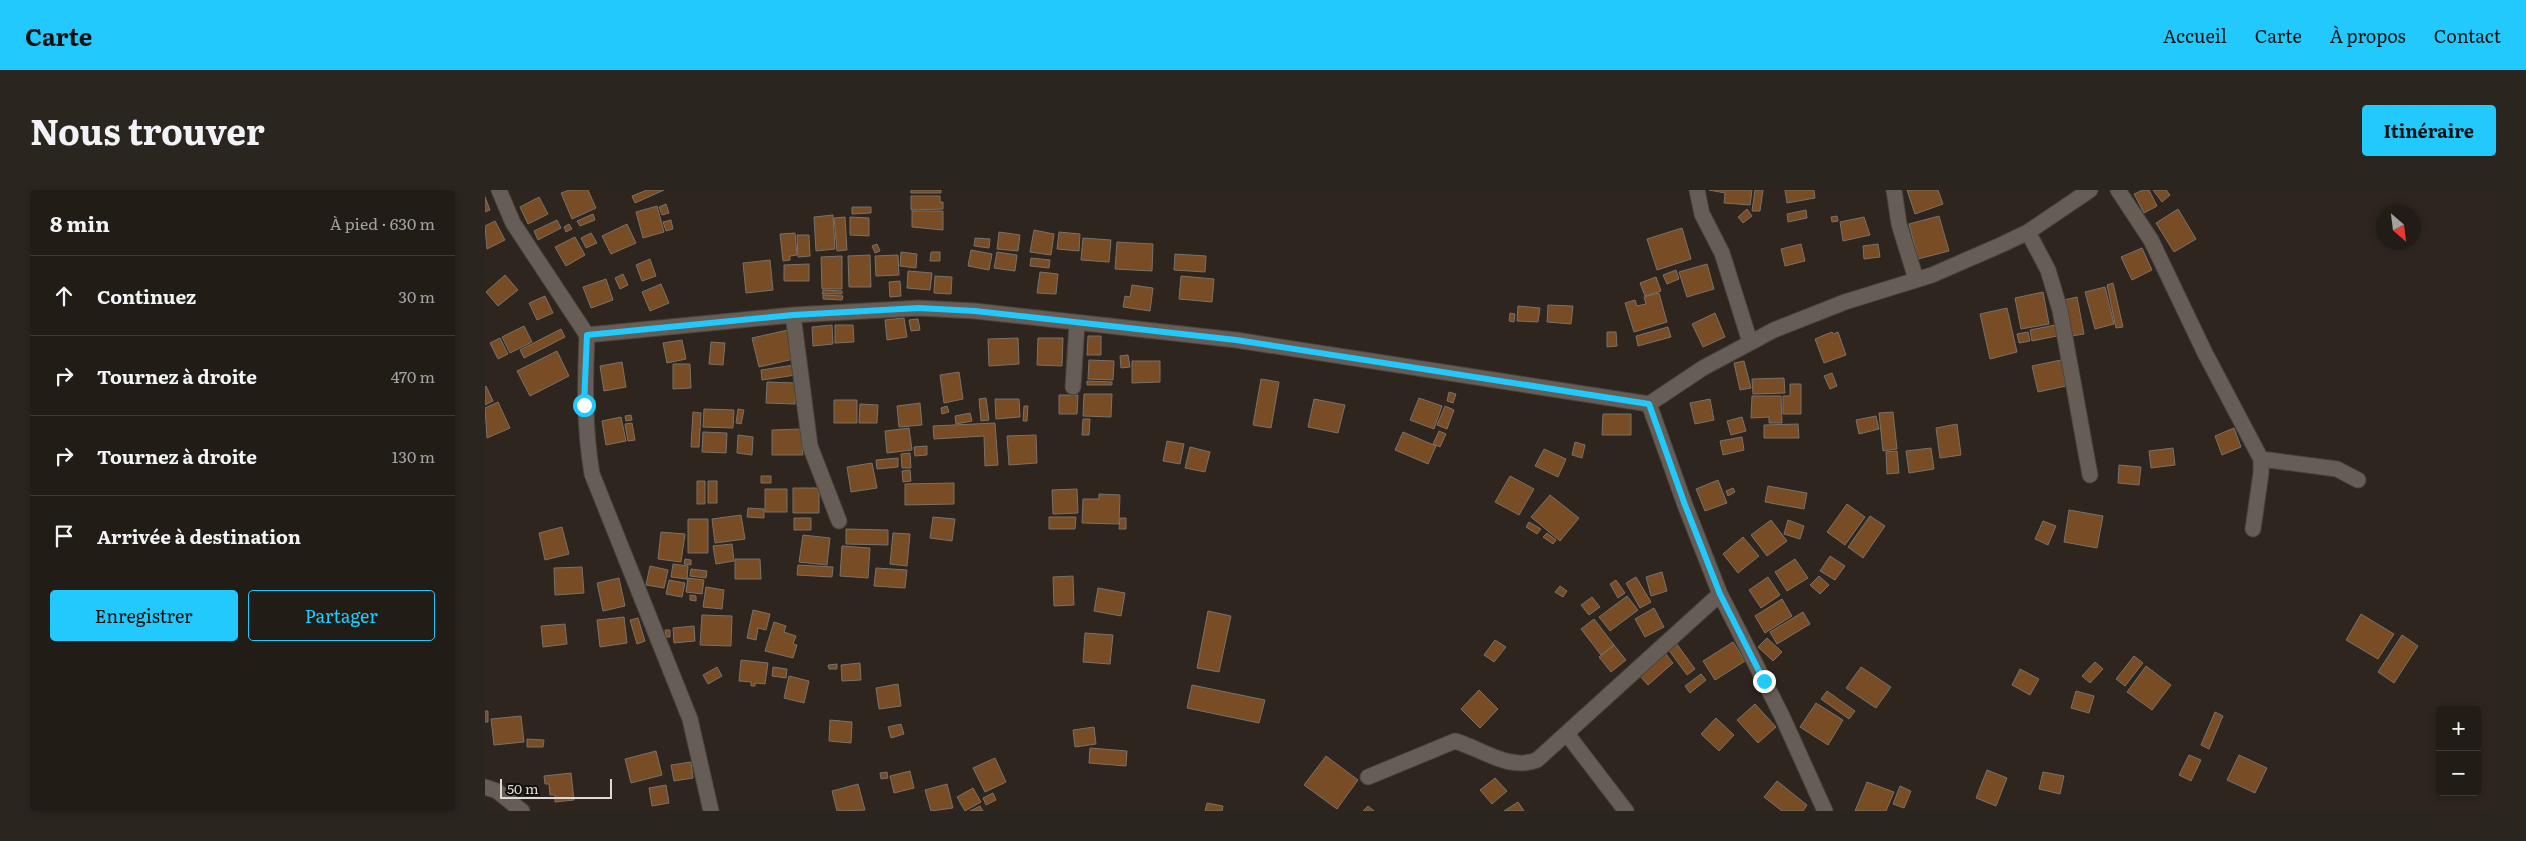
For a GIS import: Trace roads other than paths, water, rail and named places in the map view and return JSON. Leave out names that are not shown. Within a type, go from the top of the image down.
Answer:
[{"type":"street","points":[[499,190],[513,223],[587,335],[584,405],[586,441],[592,474],[690,719],[711,811]]},
{"type":"street","points":[[1697,190],[1702,214],[1722,253],[1750,342]]},
{"type":"street","points":[[1894,190],[1899,224],[1916,280]]},
{"type":"street","points":[[587,335],[793,315],[919,308],[1011,314],[1236,340],[1649,404],[1703,368],[1774,330],[1845,302],[1933,275],[2028,232],[2090,190]]},
{"type":"street","points":[[2117,190],[2151,240],[2205,353],[2261,459],[2261,474],[2253,529]]},
{"type":"street","points":[[2028,232],[2047,270],[2060,310],[2090,476]]},
{"type":"street","points":[[793,315],[810,446],[839,521]]},
{"type":"street","points":[[1073,387],[1077,323]]},
{"type":"street","points":[[1649,404],[1685,505],[1720,594],[1781,716],[1825,811]]},
{"type":"street","points":[[2261,459],[2337,469],[2358,480]]},
{"type":"street","points":[[1368,777],[1455,741],[1512,763],[1526,765],[1537,760],[1720,594]]},
{"type":"street","points":[[1567,734],[1626,811]]},
{"type":"street","points":[[485,787],[497,791],[522,811]]}]
